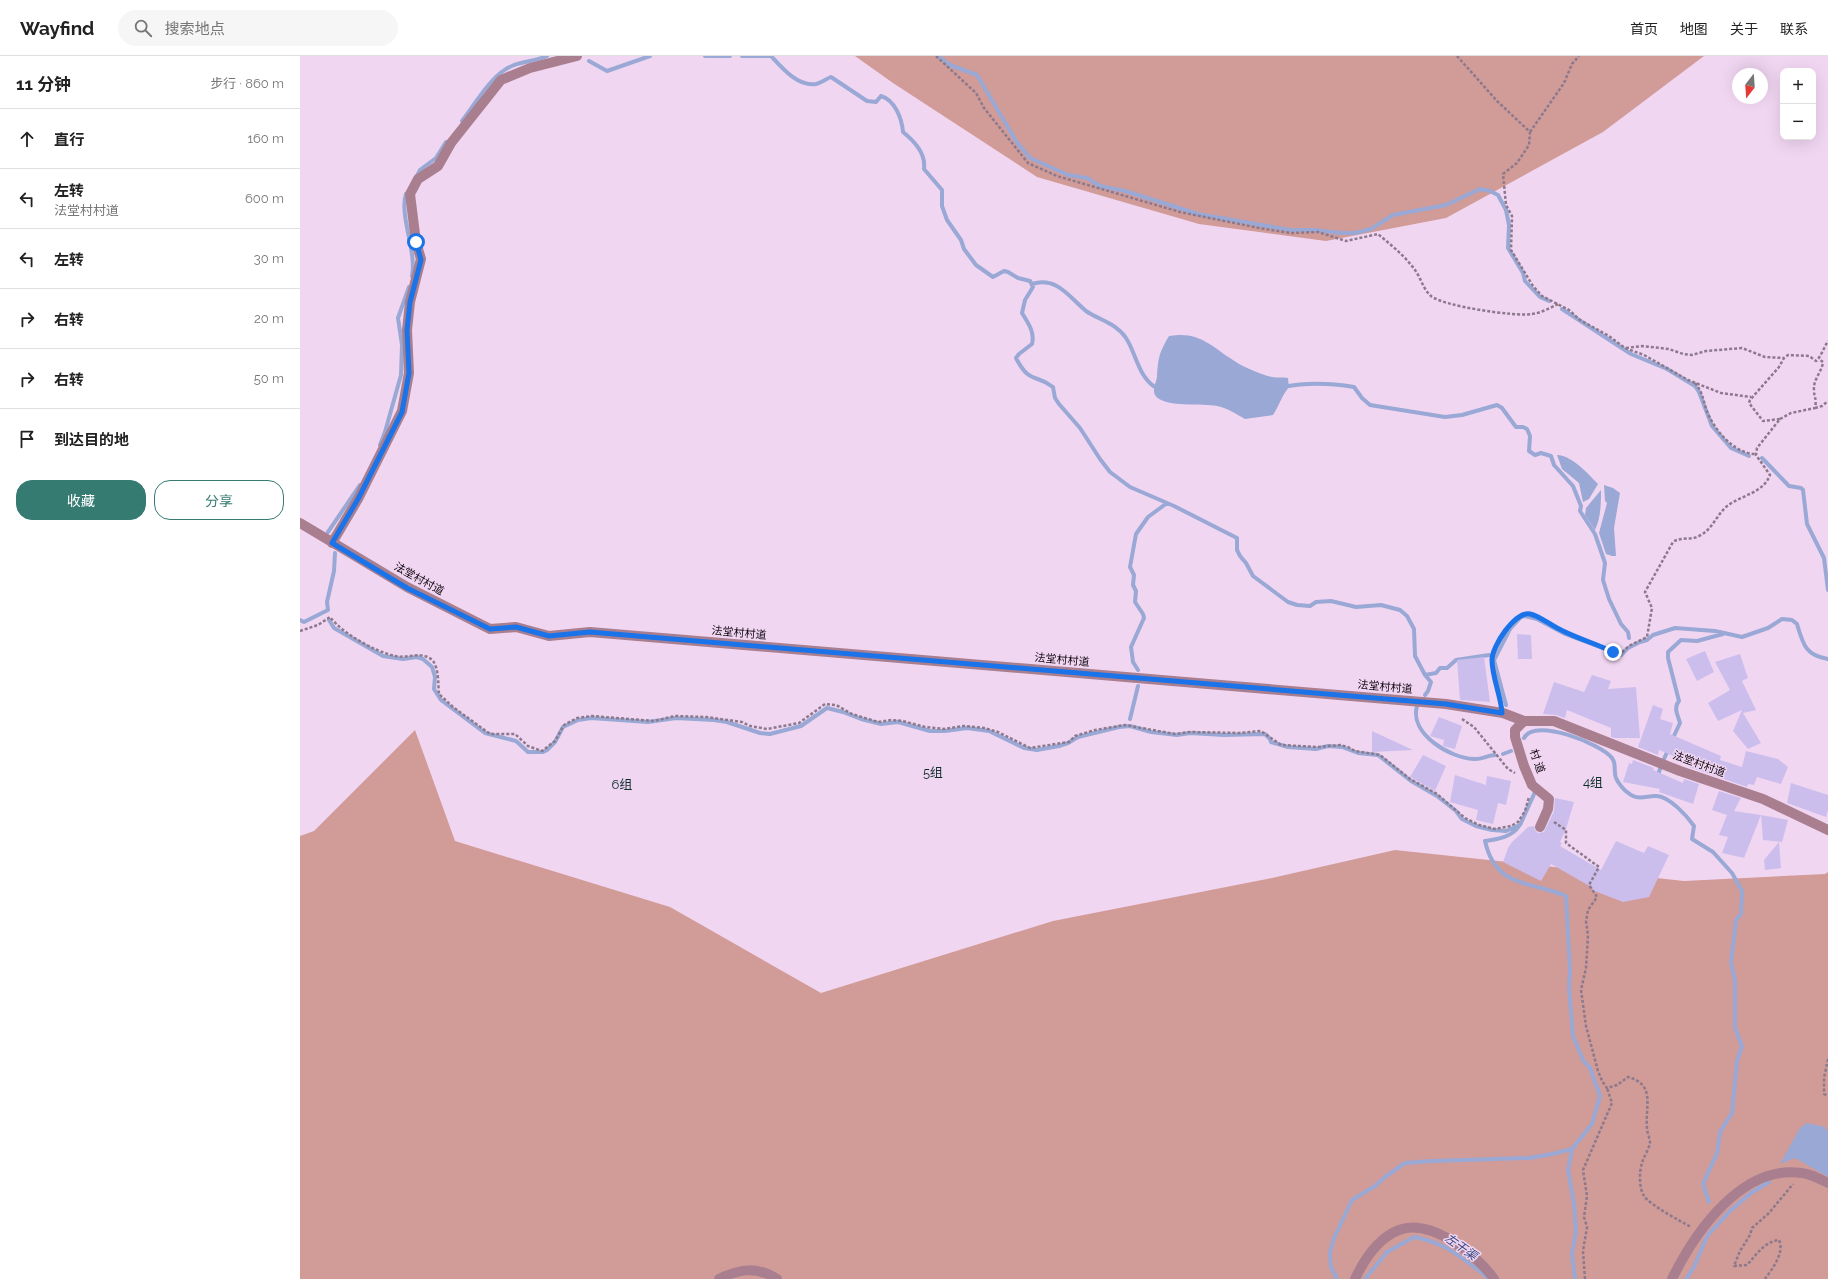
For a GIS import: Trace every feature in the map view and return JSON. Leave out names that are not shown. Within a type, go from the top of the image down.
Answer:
[{"type":"street","points":[[332,543],[358,499],[402,412],[409,373],[407,330],[410,302],[421,260],[416,242],[410,194],[418,179],[438,166],[451,143],[501,80],[530,68],[577,56]]},
{"type":"street","name":"法堂村村道","points":[[300,523],[407,588],[490,629],[516,627],[549,636],[598,633],[1446,704],[1502,713],[1524,722],[1554,721],[1680,771],[1763,799],[1828,830]]},
{"type":"street","name":"村 道","points":[[1524,722],[1515,730],[1515,737],[1532,785],[1549,799],[1548,810],[1540,826]]},
{"type":"street","points":[[1672,1279],[1700,1232],[1714,1215],[1735,1195],[1754,1181],[1776,1174],[1802,1173],[1828,1183]]},
{"type":"street","points":[[1355,1279],[1368,1258],[1381,1242],[1391,1234],[1401,1229],[1416,1229],[1439,1234],[1455,1242],[1468,1251],[1494,1279]]},
{"type":"street","points":[[719,1279],[730,1273],[753,1270],[769,1274],[777,1279]]},
{"type":"path","points":[[936,56],[976,93],[984,108],[1028,163],[1057,176],[1180,212],[1259,228],[1291,233],[1318,232],[1346,241],[1378,234],[1396,248],[1411,265],[1431,296],[1446,303],[1495,312],[1531,315],[1558,304]]},
{"type":"path","points":[[1457,56],[1497,101],[1530,132]]},
{"type":"path","points":[[1579,56],[1572,64],[1564,83],[1530,132],[1529,145],[1517,163],[1503,174],[1506,205],[1512,216],[1511,250],[1533,286],[1542,296],[1569,310],[1580,320],[1609,336],[1625,348],[1644,355],[1694,382],[1721,393],[1752,397]]},
{"type":"path","points":[[1819,359],[1828,341]]},
{"type":"path","points":[[1625,348],[1642,346],[1669,349],[1683,354],[1692,355],[1706,351],[1742,348],[1765,357],[1784,358],[1799,355],[1809,356],[1816,361],[1819,359]]},
{"type":"path","points":[[1780,419],[1764,421],[1749,403],[1752,397],[1779,367],[1784,358]]},
{"type":"path","points":[[1815,408],[1817,399],[1814,390],[1816,379],[1822,369],[1823,362],[1819,359]]},
{"type":"path","points":[[1694,382],[1702,393],[1710,419],[1719,431],[1739,449],[1751,454],[1756,454]]},
{"type":"path","points":[[1502,713],[1501,698],[1492,661],[1492,655],[1509,626],[1522,614],[1529,614],[1536,616],[1569,634],[1620,654],[1629,646],[1647,637],[1652,608],[1645,592],[1674,542],[1679,538],[1693,539],[1699,536],[1705,532],[1727,506],[1764,485],[1770,475],[1756,454],[1756,448],[1780,419],[1790,413],[1822,406],[1828,401]]},
{"type":"path","points":[[300,631],[318,625],[330,616],[341,629],[378,651],[401,657],[414,655],[427,657],[433,662],[437,670],[439,694],[453,707],[490,734],[515,734],[528,746],[542,751],[554,741],[564,725],[577,718],[592,716],[654,721],[675,716],[706,717],[742,722],[750,726],[767,729],[799,723],[825,704],[836,705],[857,716],[878,722],[891,720],[903,721],[944,730],[964,726],[984,728],[998,732],[1014,742],[1030,748],[1069,742],[1075,736],[1095,730],[1125,725],[1175,734],[1190,732],[1241,733],[1261,731],[1282,745],[1318,747],[1340,745],[1355,751],[1380,755],[1410,779],[1440,797],[1465,818],[1479,825],[1490,828],[1503,827],[1518,822],[1525,811],[1528,798],[1536,789]]},
{"type":"path","points":[[1460,718],[1474,727],[1512,773],[1528,775]]},
{"type":"path","points":[[1544,817],[1566,830],[1566,842],[1599,867],[1589,885],[1597,897],[1588,910],[1586,921],[1588,935],[1586,968],[1581,990],[1586,1026],[1598,1071],[1607,1088],[1612,1103],[1582,1170],[1587,1196],[1584,1217],[1587,1227],[1583,1251],[1585,1279]]},
{"type":"path","points":[[1828,1060],[1824,1078],[1824,1094],[1828,1096]]},
{"type":"path","points":[[1607,1088],[1617,1085],[1628,1077],[1638,1080],[1644,1088],[1648,1096],[1647,1128],[1650,1143],[1642,1164],[1640,1182],[1644,1196],[1655,1205],[1700,1232]]},
{"type":"path","points":[[1765,1279],[1778,1256],[1779,1240],[1771,1241],[1762,1247],[1747,1265],[1734,1266],[1736,1260],[1750,1235],[1752,1228],[1769,1213],[1802,1173]]},
{"type":"shaded area","points":[[855,56],[1704,56],[1603,132],[1446,218],[1326,241],[1199,224],[1037,177],[893,83]]},
{"type":"shaded area","points":[[415,730],[455,841],[670,907],[821,993],[1053,921],[1272,878],[1395,850],[1684,881],[1825,874],[1828,872],[1828,1279],[300,1279],[300,836],[314,831]]},
{"type":"water","points":[[1186,335],[1201,339],[1237,362],[1257,372],[1272,377],[1288,378],[1289,387],[1284,393],[1273,415],[1245,419],[1217,406],[1174,403],[1159,399],[1155,395],[1154,386],[1160,356],[1169,336]]},
{"type":"water","points":[[1557,455],[1569,458],[1598,484],[1589,499],[1583,502],[1579,483],[1562,469]]},
{"type":"water","points":[[1604,485],[1613,488],[1620,493],[1614,528],[1616,556],[1606,554],[1599,533],[1607,503],[1605,501]]},
{"type":"water","points":[[1601,490],[1600,515],[1595,530],[1585,515],[1586,508]]},
{"type":"water","points":[[1807,1123],[1825,1127],[1828,1132],[1828,1177],[1795,1158],[1780,1164],[1800,1128]]},
{"type":"building","points":[[1517,634],[1531,635],[1532,659],[1518,659]]},
{"type":"building","points":[[1705,651],[1714,672],[1697,681],[1686,659]]},
{"type":"building","points":[[1740,654],[1748,678],[1742,681],[1756,710],[1743,713],[1761,743],[1748,749],[1733,731],[1742,710],[1718,721],[1708,703],[1730,690],[1715,662]]},
{"type":"building","points":[[1484,657],[1490,702],[1460,700],[1457,660]]},
{"type":"building","points":[[1592,675],[1611,681],[1608,689],[1636,687],[1640,738],[1611,737],[1611,728],[1567,710],[1565,718],[1556,715],[1543,714],[1554,682],[1584,692]]},
{"type":"building","points":[[1653,705],[1663,709],[1660,719],[1673,723],[1670,734],[1721,756],[1720,760],[1742,767],[1746,751],[1778,759],[1788,767],[1781,784],[1757,777],[1754,785],[1748,784],[1747,787],[1689,767],[1690,763],[1659,750],[1658,755],[1638,747]]},
{"type":"building","points":[[1439,717],[1462,726],[1455,749],[1443,746],[1444,740],[1430,736]]},
{"type":"building","points":[[1372,731],[1413,750],[1372,752]]},
{"type":"building","points":[[1423,755],[1446,766],[1435,791],[1410,777]]},
{"type":"building","points":[[1633,760],[1654,768],[1653,770],[1683,783],[1684,779],[1699,784],[1693,804],[1659,792],[1660,789],[1623,782],[1629,763],[1632,764]]},
{"type":"building","points":[[1455,775],[1486,785],[1487,776],[1511,781],[1506,805],[1498,803],[1493,824],[1476,820],[1478,810],[1450,802]]},
{"type":"building","points":[[1791,783],[1828,795],[1828,810],[1826,817],[1787,803]]},
{"type":"building","points":[[1719,791],[1741,798],[1734,811],[1761,815],[1744,858],[1722,853],[1728,837],[1719,835],[1727,815],[1712,810]]},
{"type":"building","points":[[1555,798],[1574,802],[1566,829],[1560,842],[1562,843],[1560,846],[1601,870],[1616,841],[1644,853],[1648,846],[1669,855],[1649,897],[1623,902],[1592,890],[1593,888],[1551,864],[1541,881],[1503,862],[1512,842],[1528,827],[1534,826],[1538,833],[1544,832],[1554,811]]},
{"type":"building","points":[[1761,815],[1788,820],[1782,842],[1763,840]]},
{"type":"building","points":[[1779,842],[1781,868],[1765,870],[1764,860]]},
{"type":"waterway","points":[[462,121],[485,89],[498,75],[514,65],[547,56]]},
{"type":"waterway","points":[[589,61],[607,71],[650,56]]},
{"type":"waterway","points":[[705,56],[730,56]]},
{"type":"waterway","points":[[742,56],[771,56],[791,76],[803,83],[816,84],[831,77],[867,101],[876,102],[881,96],[890,101],[897,111],[903,132],[915,143],[921,153],[924,169],[942,190],[942,206],[947,220],[961,240],[964,249],[976,265],[993,277],[1004,271],[1018,278],[1030,281],[1033,287],[1025,300],[1022,313],[1029,324],[1033,340],[1032,344],[1016,358],[1025,372],[1053,387],[1055,398],[1059,404],[1080,428],[1110,472],[1130,487],[1174,506],[1237,538],[1237,550],[1253,576],[1288,602],[1297,605],[1310,606],[1316,602],[1331,601],[1356,607],[1381,605],[1400,610],[1407,616],[1414,629],[1415,656],[1425,675],[1436,673],[1440,668],[1447,668],[1456,660],[1489,655]]},
{"type":"waterway","points":[[938,56],[950,65],[977,75],[1016,141],[1030,158],[1068,175],[1087,178],[1100,186],[1125,191],[1198,214],[1290,230],[1355,233],[1371,229],[1393,215],[1446,205],[1480,189],[1490,191],[1498,195],[1506,210],[1509,225],[1508,248],[1523,273],[1525,281],[1540,297],[1549,301]]},
{"type":"waterway","points":[[417,176],[420,170],[436,158],[446,142]]},
{"type":"waterway","points":[[406,194],[404,203],[412,256],[412,276]]},
{"type":"waterway","points":[[1032,284],[1041,282],[1056,285],[1086,311],[1107,322],[1122,333],[1126,338],[1141,371],[1149,382],[1155,387]]},
{"type":"waterway","points":[[380,445],[401,375],[402,345],[398,318],[409,287]]},
{"type":"waterway","points":[[1562,309],[1631,354],[1667,369],[1695,386],[1699,392],[1712,426],[1731,448],[1749,456]]},
{"type":"waterway","points":[[1284,387],[1302,384],[1354,387],[1362,398],[1370,405],[1445,417],[1462,415],[1497,405],[1502,408],[1516,427],[1523,427],[1527,429],[1530,436],[1529,451],[1535,455],[1541,453],[1551,456],[1554,465],[1573,486],[1581,506],[1580,511],[1595,534],[1605,563],[1603,580],[1609,599],[1621,624],[1628,632],[1629,638]]},
{"type":"waterway","points":[[1762,458],[1789,486],[1801,488],[1803,490],[1807,524],[1824,558],[1828,590]]},
{"type":"waterway","points":[[328,532],[360,485]]},
{"type":"waterway","points":[[1138,670],[1133,662],[1131,647],[1144,618],[1135,602],[1136,591],[1133,585],[1134,575],[1130,567],[1136,534],[1148,517],[1167,503]]},
{"type":"waterway","points":[[300,620],[304,622],[328,610],[327,602],[334,571],[335,553]]},
{"type":"waterway","points":[[1506,705],[1494,660],[1510,629],[1521,617],[1525,616],[1537,619],[1565,634],[1621,655],[1628,648],[1647,640],[1653,635],[1675,628],[1715,631],[1742,637],[1768,628],[1782,619],[1792,620],[1797,624],[1806,648],[1814,655],[1828,659]]},
{"type":"waterway","points":[[329,620],[334,628],[383,656],[403,659],[417,657],[423,659],[432,667],[435,677],[434,689],[441,700],[485,733],[516,741],[528,752],[543,752],[547,750],[555,742],[563,727],[578,720],[591,718],[648,722],[676,718],[714,720],[727,722],[760,733],[770,734],[801,726],[827,708],[881,724],[898,722],[930,731],[945,731],[967,728],[989,731],[1024,748],[1037,750],[1059,746],[1078,737],[1119,727],[1130,726],[1151,732],[1177,735],[1190,733],[1224,735],[1265,734],[1271,742],[1288,747],[1316,749],[1328,746],[1342,747],[1358,753],[1378,755],[1411,781],[1437,796],[1456,811],[1462,819],[1476,826],[1492,830],[1506,831],[1520,825],[1535,792]]},
{"type":"waterway","points":[[1672,740],[1680,723],[1676,709],[1679,701],[1668,658],[1668,652],[1681,640],[1697,641],[1723,634]]},
{"type":"waterway","points":[[1425,675],[1431,682],[1425,695]]},
{"type":"waterway","points":[[1130,719],[1138,686]]},
{"type":"waterway","points":[[1417,706],[1416,716],[1419,726],[1425,735],[1443,749],[1464,758],[1479,759],[1495,755]]},
{"type":"waterway","points":[[1524,738],[1530,732],[1541,730],[1554,731],[1582,740],[1606,752],[1613,760],[1615,776],[1627,792],[1636,797],[1662,797],[1673,803],[1683,812],[1694,826],[1692,839],[1713,852],[1732,873],[1742,891],[1741,914],[1736,920],[1731,962],[1735,981],[1735,1028],[1742,1046],[1737,1061],[1732,1113],[1720,1132],[1717,1153],[1703,1184],[1709,1202]]},
{"type":"waterway","points":[[1663,761],[1669,748]]},
{"type":"waterway","points":[[1503,754],[1511,751]]},
{"type":"waterway","points":[[1657,778],[1661,766]]},
{"type":"waterway","points":[[1337,1279],[1331,1267],[1330,1253],[1334,1238],[1352,1200],[1375,1186],[1405,1163],[1529,1158],[1552,1154],[1572,1149],[1592,1124],[1600,1096],[1590,1068],[1583,1060],[1573,1036],[1569,987],[1570,971],[1566,896],[1527,884],[1506,875],[1497,868],[1490,856],[1485,841],[1509,835],[1519,826]]},
{"type":"waterway","points":[[1572,1149],[1568,1170],[1574,1204],[1576,1232],[1572,1253],[1575,1279]]},
{"type":"waterway","name":"左干渠","points":[[1686,1279],[1694,1267],[1707,1236],[1730,1211],[1751,1193],[1769,1182]]},
{"type":"waterway","name":"左干渠","points":[[1365,1279],[1387,1252],[1414,1237],[1436,1243],[1453,1252],[1486,1276],[1487,1279]]},
{"type":"district","name":"5组","points":[[933,772]]},
{"type":"district","name":"4组","points":[[1593,782]]},
{"type":"district","name":"6组","points":[[622,784]]},
{"type":"route","points":[[416,242],[421,260],[410,302],[407,330],[409,373],[402,412],[358,499],[332,543],[407,588],[445,607],[472,618],[490,629],[516,627],[549,636],[590,632],[1446,704],[1502,713],[1501,698],[1497,685],[1492,655],[1503,634],[1522,614],[1536,616],[1569,634],[1613,652]]}]
